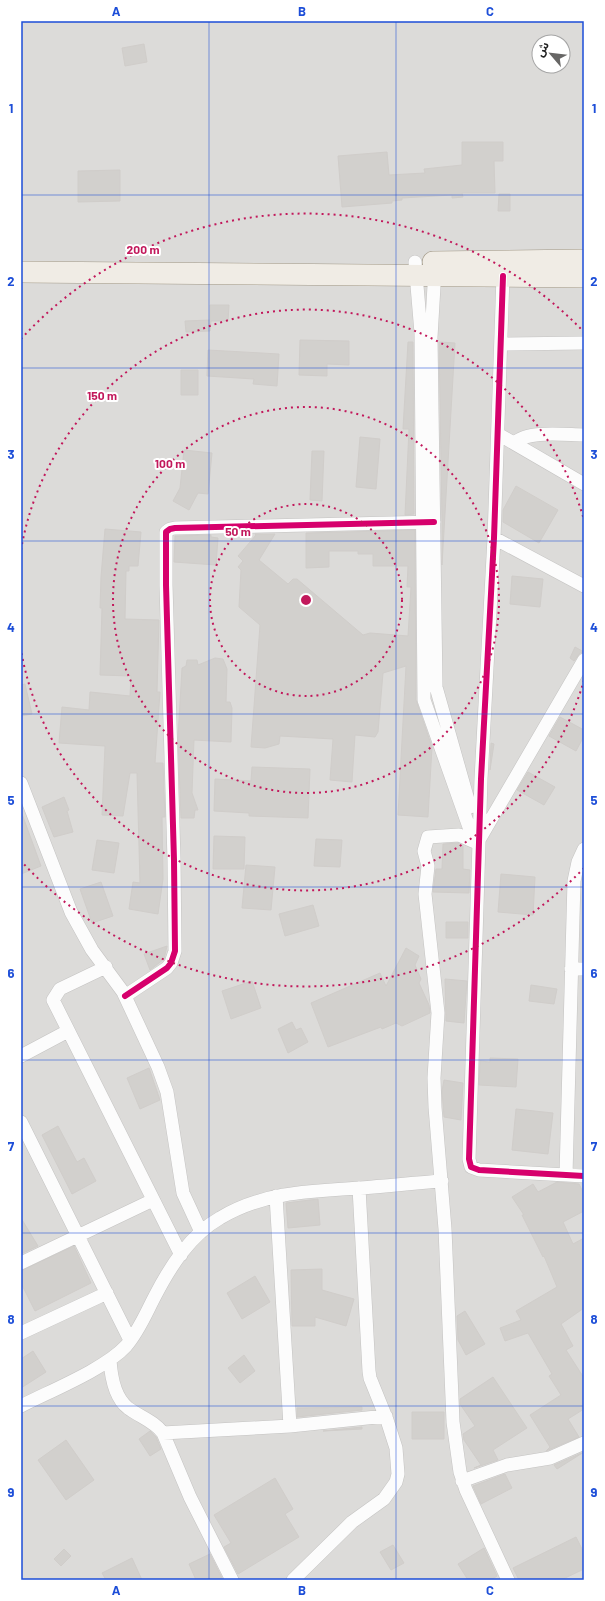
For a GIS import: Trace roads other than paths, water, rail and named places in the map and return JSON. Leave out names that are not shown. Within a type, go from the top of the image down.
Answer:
[{"type":"main road","points":[[21,260],[425,269],[503,276],[584,277]]},
{"type":"main road","points":[[21,272],[425,269],[584,260]]},
{"type":"street","points":[[425,269],[421,333],[420,422],[429,522]]},
{"type":"street","points":[[425,269],[431,337],[429,522],[430,687],[424,700],[466,819],[472,833],[479,839]]},
{"type":"street","points":[[503,276],[494,538],[479,839],[469,1143],[470,1164],[471,1167],[479,1170],[584,1176]]},
{"type":"street","points":[[501,344],[584,343]]},
{"type":"street","points":[[498,434],[584,484]]},
{"type":"street","points":[[516,444],[521,438],[531,435],[584,435]]},
{"type":"street","points":[[125,996],[167,968],[171,963],[175,951],[166,532],[175,528],[429,522]]},
{"type":"street","points":[[494,538],[584,586]]},
{"type":"street","points":[[508,1580],[462,1481],[453,1422],[448,1286],[442,1181],[434,1092],[438,1013],[426,908],[425,883],[428,866],[424,851],[428,837],[459,835],[475,842],[479,839],[584,660]]},
{"type":"street","points":[[21,782],[70,912],[82,934],[118,982],[165,1084],[183,1193],[201,1232]]},
{"type":"street","points":[[566,1175],[578,969],[574,881],[581,866],[584,849]]},
{"type":"street","points":[[106,967],[66,985],[55,995],[54,1003],[181,1255]]},
{"type":"street","points":[[21,1056],[68,1031]]},
{"type":"street","points":[[21,1122],[79,1234],[130,1340]]},
{"type":"street","points":[[21,1406],[110,1360],[130,1340],[163,1281],[181,1255],[201,1232],[218,1219],[234,1210],[256,1201],[276,1196],[309,1191],[442,1181]]},
{"type":"street","points":[[293,1580],[344,1529],[384,1500],[393,1489],[398,1474],[396,1448],[369,1370],[359,1188]]},
{"type":"street","points":[[276,1196],[290,1426]]},
{"type":"street","points":[[21,1263],[153,1200]]},
{"type":"street","points":[[21,1333],[107,1293]]},
{"type":"street","points":[[110,1360],[112,1378],[123,1402],[158,1426],[163,1433],[190,1498],[232,1580]]},
{"type":"street","points":[[163,1433],[290,1426],[386,1416]]},
{"type":"street","points":[[462,1481],[507,1466],[550,1458],[584,1443]]}]
